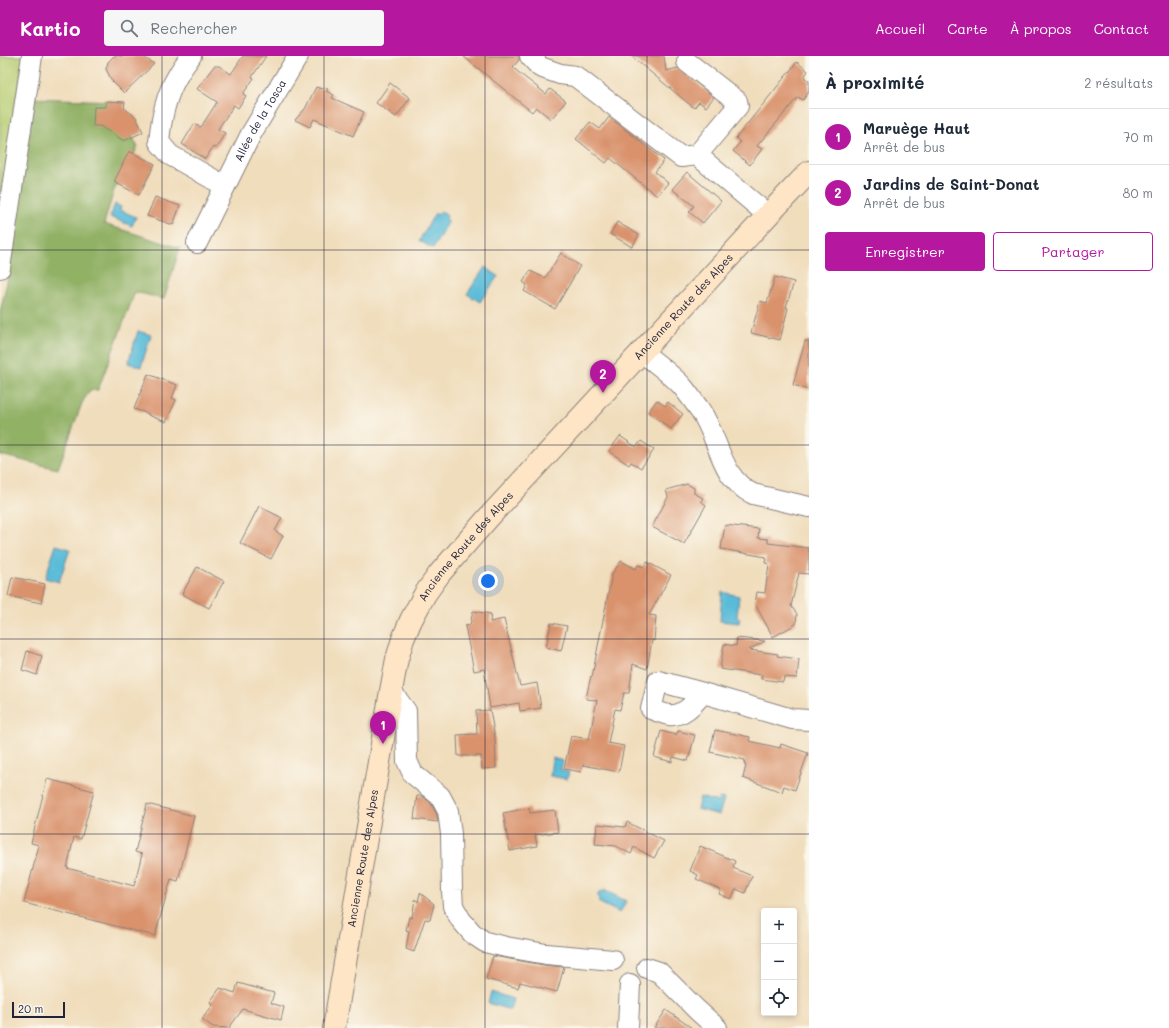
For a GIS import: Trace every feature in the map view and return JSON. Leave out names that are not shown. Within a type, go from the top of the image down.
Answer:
[{"type":"main road","name":"Ancienne Route des Alpes","points":[[334,1028],[397,659],[411,620],[440,573],[488,518],[809,172]]},
{"type":"street","points":[[0,268],[32,56]]},
{"type":"street","points":[[191,56],[177,77],[165,105],[159,142],[170,155],[226,186]]},
{"type":"street","name":"Allée de la Tosca","points":[[197,243],[251,134],[298,56]]},
{"type":"street","points":[[530,56],[540,67],[560,74],[575,76],[681,157],[696,155],[738,106],[737,101],[687,62]]},
{"type":"street","points":[[696,155],[768,215]]},
{"type":"street","points":[[642,352],[681,385],[701,412],[727,468],[736,483],[744,490],[753,494],[809,507]]},
{"type":"street","points":[[391,691],[406,711],[407,761],[413,774],[440,796],[448,811],[451,834],[453,906],[461,920],[473,934],[485,942],[506,948],[546,954],[613,960]]},
{"type":"street","points":[[703,692],[792,719],[809,720]]},
{"type":"street","points":[[647,968],[659,972],[696,1010],[718,1028]]},
{"type":"street","points":[[628,1028],[630,984]]},
{"type":"green space","points":[[0,56],[24,56],[0,203]]},
{"type":"green space","points":[[34,98],[112,101],[138,147],[114,190],[104,224],[180,248],[164,299],[135,292],[98,390],[90,390],[82,403],[58,469],[0,455],[0,312],[14,241]]},
{"type":"water","points":[[115,204],[121,207],[120,210],[136,217],[132,226],[110,217]]},
{"type":"water","points":[[440,212],[447,216],[446,220],[449,221],[433,248],[419,241],[435,213],[437,215]]},
{"type":"water","points":[[485,267],[498,276],[480,302],[467,294]]},
{"type":"water","points":[[138,331],[151,335],[141,367],[128,363]]},
{"type":"water","points":[[56,545],[70,549],[59,582],[45,578]]},
{"type":"water","points":[[722,592],[739,596],[737,617],[740,618],[739,623],[720,621]]},
{"type":"water","points":[[552,758],[563,761],[561,770],[569,772],[567,779],[550,776]]},
{"type":"water","points":[[700,797],[718,802],[719,798],[724,799],[719,815],[697,809]]},
{"type":"water","points":[[604,890],[626,901],[620,913],[598,902],[598,894],[600,892],[603,893]]},
{"type":"water","points":[[491,992],[513,999],[510,1010],[488,1003]]},
{"type":"building","points":[[114,56],[142,56],[154,64],[124,93],[112,81],[106,69],[108,62]]},
{"type":"building","points":[[243,56],[266,56],[243,94],[246,96],[238,108],[234,105],[218,129],[225,133],[216,148],[213,147],[205,159],[182,144],[194,124],[201,127],[217,102],[197,89],[214,66],[219,66],[231,74]]},
{"type":"building","points":[[463,56],[519,56],[519,60],[513,67],[518,72],[546,94],[550,89],[566,101],[551,119],[536,107],[532,112]]},
{"type":"building","points":[[631,56],[664,56],[666,71],[678,68],[714,97],[706,107],[699,102],[694,108]]},
{"type":"building","points":[[797,62],[808,71],[804,77],[809,81],[809,92],[803,100],[798,97],[757,146],[762,149],[750,165],[733,151],[740,142],[736,138]]},
{"type":"building","points":[[390,83],[410,98],[396,117],[376,103]]},
{"type":"building","points":[[316,87],[322,89],[324,87],[328,89],[326,91],[334,95],[332,98],[364,112],[353,136],[314,119],[310,127],[295,120],[305,109]]},
{"type":"building","points":[[106,101],[125,102],[124,108],[136,117],[143,132],[124,141],[100,126],[93,126],[94,107],[106,107]]},
{"type":"building","points":[[609,117],[664,160],[655,172],[668,183],[657,196],[610,158],[606,163],[576,139],[590,122],[600,129]]},
{"type":"building","points":[[129,151],[155,164],[139,195],[114,182]]},
{"type":"building","points":[[687,172],[721,201],[703,223],[689,212],[694,206],[672,189]]},
{"type":"building","points":[[155,197],[180,206],[173,225],[147,216]]},
{"type":"building","points":[[617,222],[639,235],[632,247],[610,234]]},
{"type":"building","points":[[561,253],[580,266],[555,309],[524,291],[527,285],[523,282],[530,271],[545,278]]},
{"type":"building","points":[[775,277],[794,282],[786,307],[788,308],[780,340],[751,333],[760,301],[767,303]]},
{"type":"building","points":[[805,341],[809,341],[809,390],[793,385]]},
{"type":"building","points":[[148,374],[177,385],[172,398],[176,400],[166,422],[134,409]]},
{"type":"building","points":[[657,400],[665,406],[668,402],[683,414],[671,429],[648,412]]},
{"type":"building","points":[[620,436],[636,447],[641,441],[654,450],[641,468],[631,462],[629,465],[609,451]]},
{"type":"building","points":[[687,484],[694,488],[694,493],[703,498],[701,501],[706,505],[684,544],[652,527],[668,497],[666,490]]},
{"type":"building","points":[[259,506],[282,518],[275,531],[283,536],[271,559],[240,543]]},
{"type":"building","points":[[725,525],[759,529],[758,538],[768,539],[768,543],[809,548],[809,574],[799,573],[791,606],[797,614],[796,624],[773,637],[755,604],[757,592],[765,593],[769,564],[765,563],[766,557],[721,549]]},
{"type":"building","points":[[621,561],[636,569],[638,565],[644,567],[647,562],[671,575],[649,615],[656,616],[654,641],[652,640],[647,669],[633,664],[629,693],[624,693],[620,710],[615,709],[608,743],[624,746],[619,772],[583,765],[581,772],[564,769],[571,736],[589,739],[597,700],[586,699],[591,676],[592,677],[612,574]]},
{"type":"building","points":[[197,567],[224,581],[209,608],[182,594]]},
{"type":"building","points":[[12,577],[45,584],[41,603],[8,596]]},
{"type":"building","points":[[473,611],[491,614],[490,622],[504,619],[520,686],[537,683],[541,708],[520,711],[519,703],[490,708],[484,669],[474,671],[465,626],[470,625]]},
{"type":"building","points":[[551,623],[567,626],[561,651],[546,647]]},
{"type":"building","points":[[737,638],[765,641],[749,650],[778,654],[777,656],[799,659],[797,678],[784,677],[783,682],[761,679],[762,675],[720,669],[724,644],[736,646]]},
{"type":"building","points":[[27,651],[42,656],[37,675],[22,670]]},
{"type":"building","points":[[490,710],[495,738],[496,768],[482,769],[481,756],[458,756],[457,735],[477,734],[476,711]]},
{"type":"building","points":[[715,730],[750,737],[749,741],[780,748],[781,744],[808,753],[795,790],[784,786],[782,792],[743,778],[746,765],[744,765],[745,760],[710,752]]},
{"type":"building","points":[[661,731],[676,735],[678,731],[695,735],[688,761],[673,757],[672,762],[654,757]]},
{"type":"building","points":[[47,779],[94,791],[81,839],[74,837],[67,868],[134,886],[142,854],[135,852],[147,804],[194,816],[178,881],[171,879],[155,936],[24,903],[39,845],[31,843]]},
{"type":"building","points":[[417,796],[422,796],[431,803],[437,815],[438,822],[414,819]]},
{"type":"building","points":[[529,808],[530,813],[555,810],[558,832],[535,835],[537,846],[510,851],[503,813]]},
{"type":"building","points":[[627,822],[664,841],[654,858],[634,847],[631,854],[616,846],[595,844],[597,824],[625,827]]},
{"type":"building","points":[[700,846],[735,861],[733,868],[752,876],[745,893],[736,889],[731,899],[719,894],[721,890],[696,879],[698,875],[690,871]]},
{"type":"building","points":[[420,893],[434,904],[430,920],[425,919],[414,952],[406,949],[409,931],[406,930],[409,917],[412,918],[415,899],[418,902]]},
{"type":"building","points":[[493,956],[564,967],[557,992],[520,982],[518,988],[486,979]]},
{"type":"building","points":[[238,983],[274,993],[271,1003],[284,1007],[281,1020],[243,1009],[229,1028],[213,1027],[202,1019],[213,1005],[210,1002],[220,988],[235,993]]},
{"type":"building","points":[[666,1010],[692,1028],[654,1028]]},
{"type":"place","name":"Jardins de Saint-Donat","points":[[603,393]]},
{"type":"place","name":"Maruège Haut","points":[[383,744]]}]
